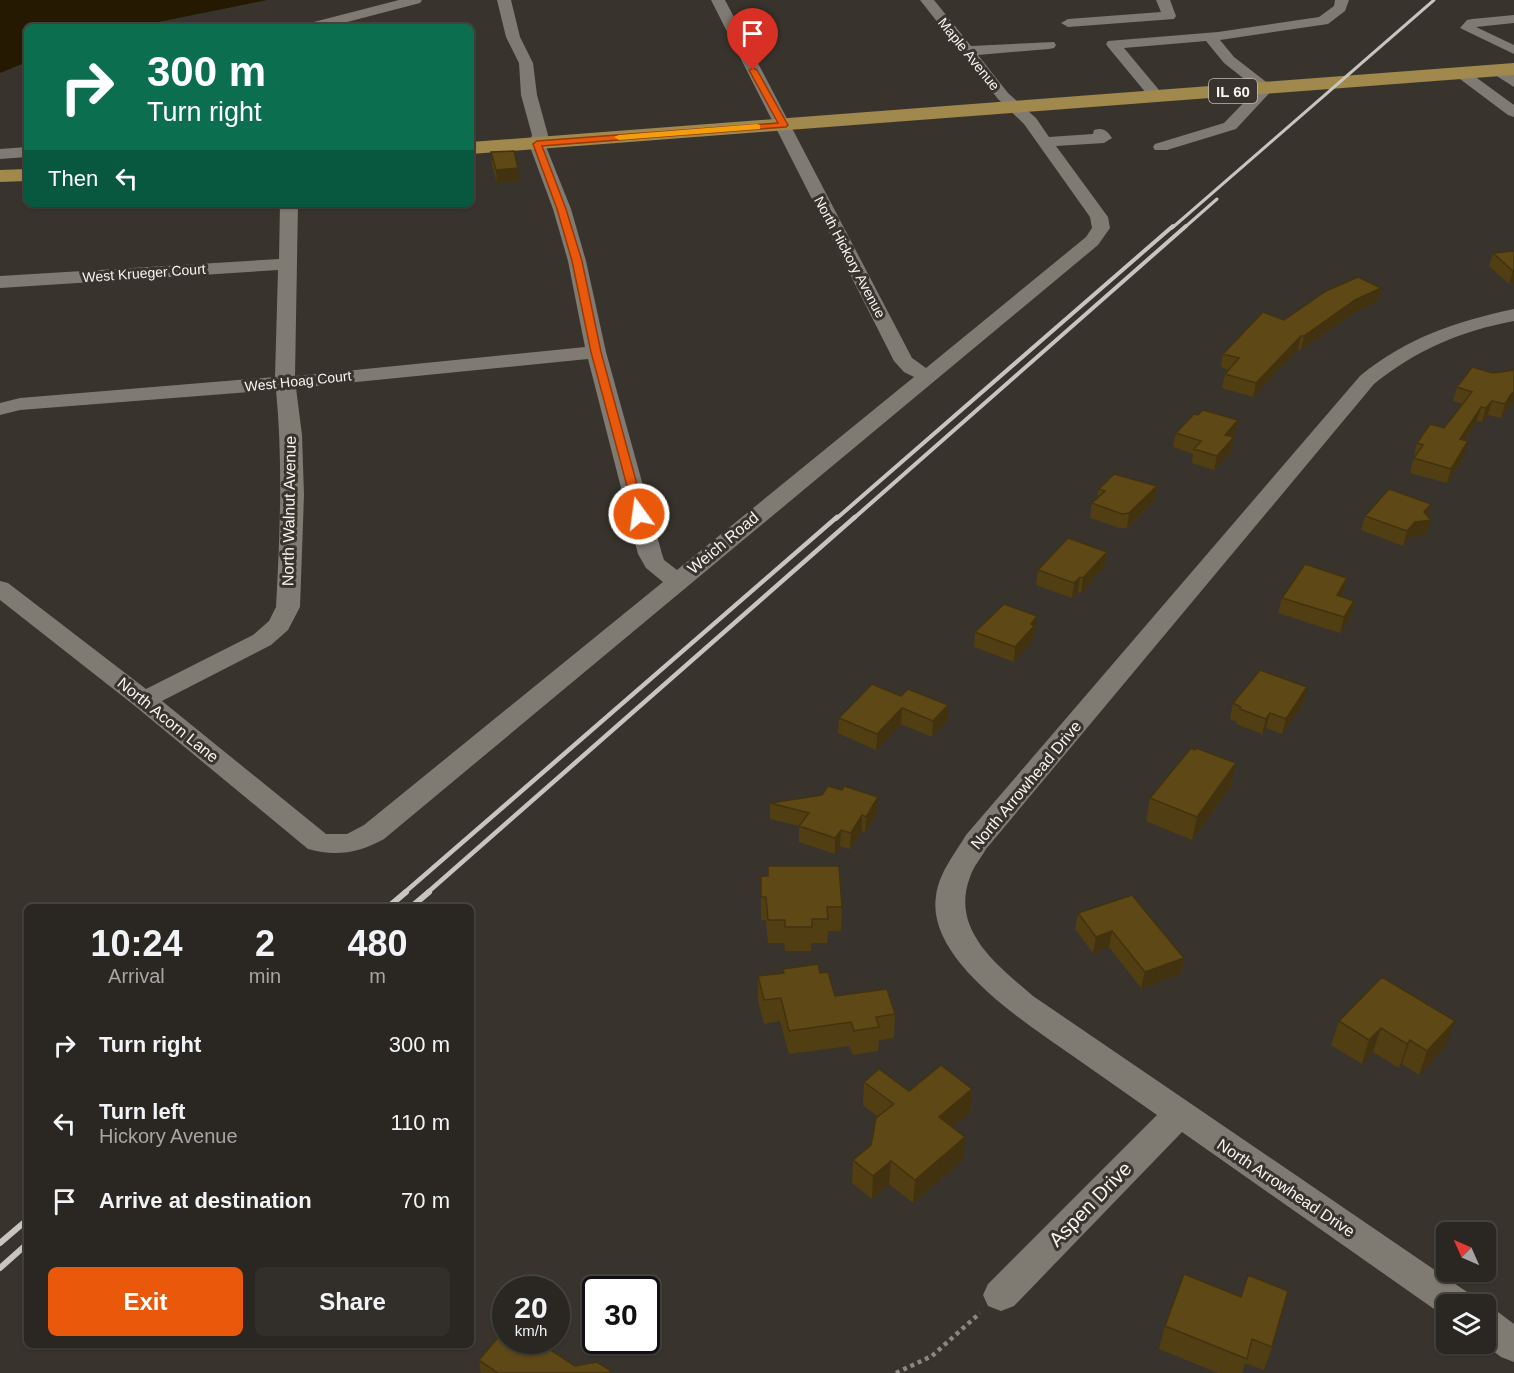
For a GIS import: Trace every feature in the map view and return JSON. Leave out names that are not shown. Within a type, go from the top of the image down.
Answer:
[{"type":"main road","name":"IL 60","points":[[474,148],[1505,70]]},
{"type":"main road","points":[[0,176],[24,175]]},
{"type":"street","points":[[323,24],[415,0]]},
{"type":"street","points":[[504,0],[513,37],[526,63],[529,94],[540,135],[537,144],[562,209],[577,261],[596,352],[650,554],[654,563],[677,582]]},
{"type":"street","name":"North Hickory Avenue","points":[[718,0],[904,361],[911,368],[929,376]]},
{"type":"street","name":"Maple Avenue","points":[[927,0],[1013,107],[1030,122],[1099,217],[1101,228]]},
{"type":"street","points":[[1161,147],[1230,126],[1266,88],[1202,37],[1169,16],[1163,0]]},
{"type":"street","points":[[1156,96],[1113,44],[1202,37],[1323,21],[1340,8],[1342,0]]},
{"type":"street","points":[[1068,23],[1169,16]]},
{"type":"street","points":[[1514,19],[1472,23],[1467,28],[1514,50]]},
{"type":"street","points":[[966,51],[1049,45]]},
{"type":"street","points":[[1505,70],[1514,82]]},
{"type":"street","points":[[1461,73],[1514,112]]},
{"type":"street","points":[[1043,142],[1104,138],[1100,133]]},
{"type":"street","points":[[0,154],[24,152]]},
{"type":"street","name":"North Walnut Avenue","points":[[144,700],[262,640],[279,625],[288,606],[293,495],[291,435],[285,382],[289,207]]},
{"type":"street","name":"Weich Road","points":[[337,846],[360,840],[374,832],[1092,241],[1101,228]]},
{"type":"street","name":"West Krueger Court","points":[[0,282],[288,264]]},
{"type":"street","name":"North Arrowhead Drive","points":[[1441,1294],[1022,1004],[986,973],[966,950],[951,926],[950,894],[955,877],[976,842],[1367,380],[1387,363],[1427,340],[1460,327],[1514,315]]},
{"type":"street","name":"West Hoag Court","points":[[0,409],[21,404],[285,382],[596,352]]},
{"type":"street","name":"North Acorn Lane","points":[[0,588],[144,700],[318,842],[337,846]]},
{"type":"street","name":"Aspen Drive","points":[[1001,1295],[1179,1114]]},
{"type":"street","points":[[1496,1332],[1514,1345]]},
{"type":"path","points":[[896,1373],[932,1356],[1001,1295]]},
{"type":"shaded area","points":[[0,0],[267,0],[149,24],[24,24],[24,63],[0,73]]},
{"type":"building","points":[[514,151],[518,168],[496,170],[491,152]]},
{"type":"building","points":[[1514,251],[1514,271],[1493,253]]},
{"type":"building","points":[[1358,277],[1381,288],[1355,300],[1301,336],[1256,383],[1225,374],[1239,358],[1223,354],[1263,312],[1284,320],[1326,291]]},
{"type":"building","points":[[1472,367],[1493,373],[1514,370],[1514,392],[1505,404],[1492,401],[1486,408],[1481,407],[1460,439],[1468,441],[1451,469],[1414,458],[1423,445],[1417,443],[1430,424],[1444,428],[1472,392],[1457,387]]},
{"type":"building","points":[[1203,410],[1238,420],[1225,435],[1234,437],[1217,456],[1194,449],[1201,441],[1176,433],[1194,414],[1198,415]]},
{"type":"building","points":[[1114,474],[1157,486],[1129,513],[1122,514],[1092,503],[1105,491],[1099,489]]},
{"type":"building","points":[[1389,489],[1431,504],[1424,512],[1431,520],[1415,522],[1407,531],[1365,516]]},
{"type":"building","points":[[1068,538],[1107,552],[1083,578],[1080,577],[1074,583],[1038,570]]},
{"type":"building","points":[[1305,564],[1347,578],[1337,595],[1354,601],[1344,617],[1282,598]]},
{"type":"building","points":[[1004,604],[1037,616],[1031,624],[1034,626],[1015,647],[975,632]]},
{"type":"building","points":[[1260,670],[1307,687],[1286,719],[1270,713],[1266,719],[1240,709],[1241,707],[1233,703]]},
{"type":"building","points":[[872,684],[901,696],[908,689],[948,705],[933,721],[902,708],[877,734],[839,718]]},
{"type":"building","points":[[1191,748],[1236,763],[1197,817],[1150,798]]},
{"type":"building","points":[[828,786],[842,790],[844,786],[878,797],[866,817],[862,815],[851,833],[841,830],[835,838],[799,826],[809,813],[770,803],[822,795]]},
{"type":"building","points":[[768,866],[839,866],[842,907],[827,907],[828,919],[812,919],[812,927],[785,927],[785,920],[768,920],[766,897],[761,897],[761,876],[768,876]]},
{"type":"building","points":[[1132,895],[1184,958],[1145,972],[1112,931],[1096,937],[1078,913]]},
{"type":"building","points":[[818,964],[820,973],[828,972],[835,996],[887,989],[895,1014],[876,1017],[879,1027],[854,1031],[851,1022],[789,1031],[781,998],[764,1000],[758,976],[784,973],[783,969]]},
{"type":"building","points":[[1382,977],[1455,1021],[1427,1051],[1410,1040],[1407,1044],[1381,1028],[1369,1040],[1339,1021]]},
{"type":"building","points":[[941,1065],[972,1089],[939,1117],[965,1137],[915,1180],[891,1161],[873,1176],[853,1160],[871,1145],[876,1118],[894,1104],[864,1082],[879,1069],[909,1091]]},
{"type":"building","points":[[1184,1274],[1241,1297],[1248,1275],[1288,1291],[1272,1347],[1252,1339],[1247,1359],[1165,1326]]},
{"type":"building","points":[[492,1345],[492,1354],[557,1354],[575,1366],[597,1362],[610,1370],[610,1373],[498,1373],[479,1360]]},
{"type":"railway","points":[[1172,228],[1434,0]]},
{"type":"railway","points":[[1184,228],[1217,199]]},
{"type":"railway","points":[[836,519],[1173,226]]},
{"type":"railway","points":[[853,519],[1186,226]]},
{"type":"railway","points":[[404,893],[837,517]]},
{"type":"railway","points":[[427,893],[855,517]]},
{"type":"railway","points":[[392,904],[406,892]]},
{"type":"railway","points":[[415,904],[429,892]]},
{"type":"railway","points":[[0,1243],[24,1223]]},
{"type":"railway","points":[[0,1268],[24,1247]]},
{"type":"slow traffic","points":[[619,137],[757,127]]},
{"type":"route","points":[[639,514],[596,352],[577,261],[562,209],[537,144],[783,125],[753,70]]}]
